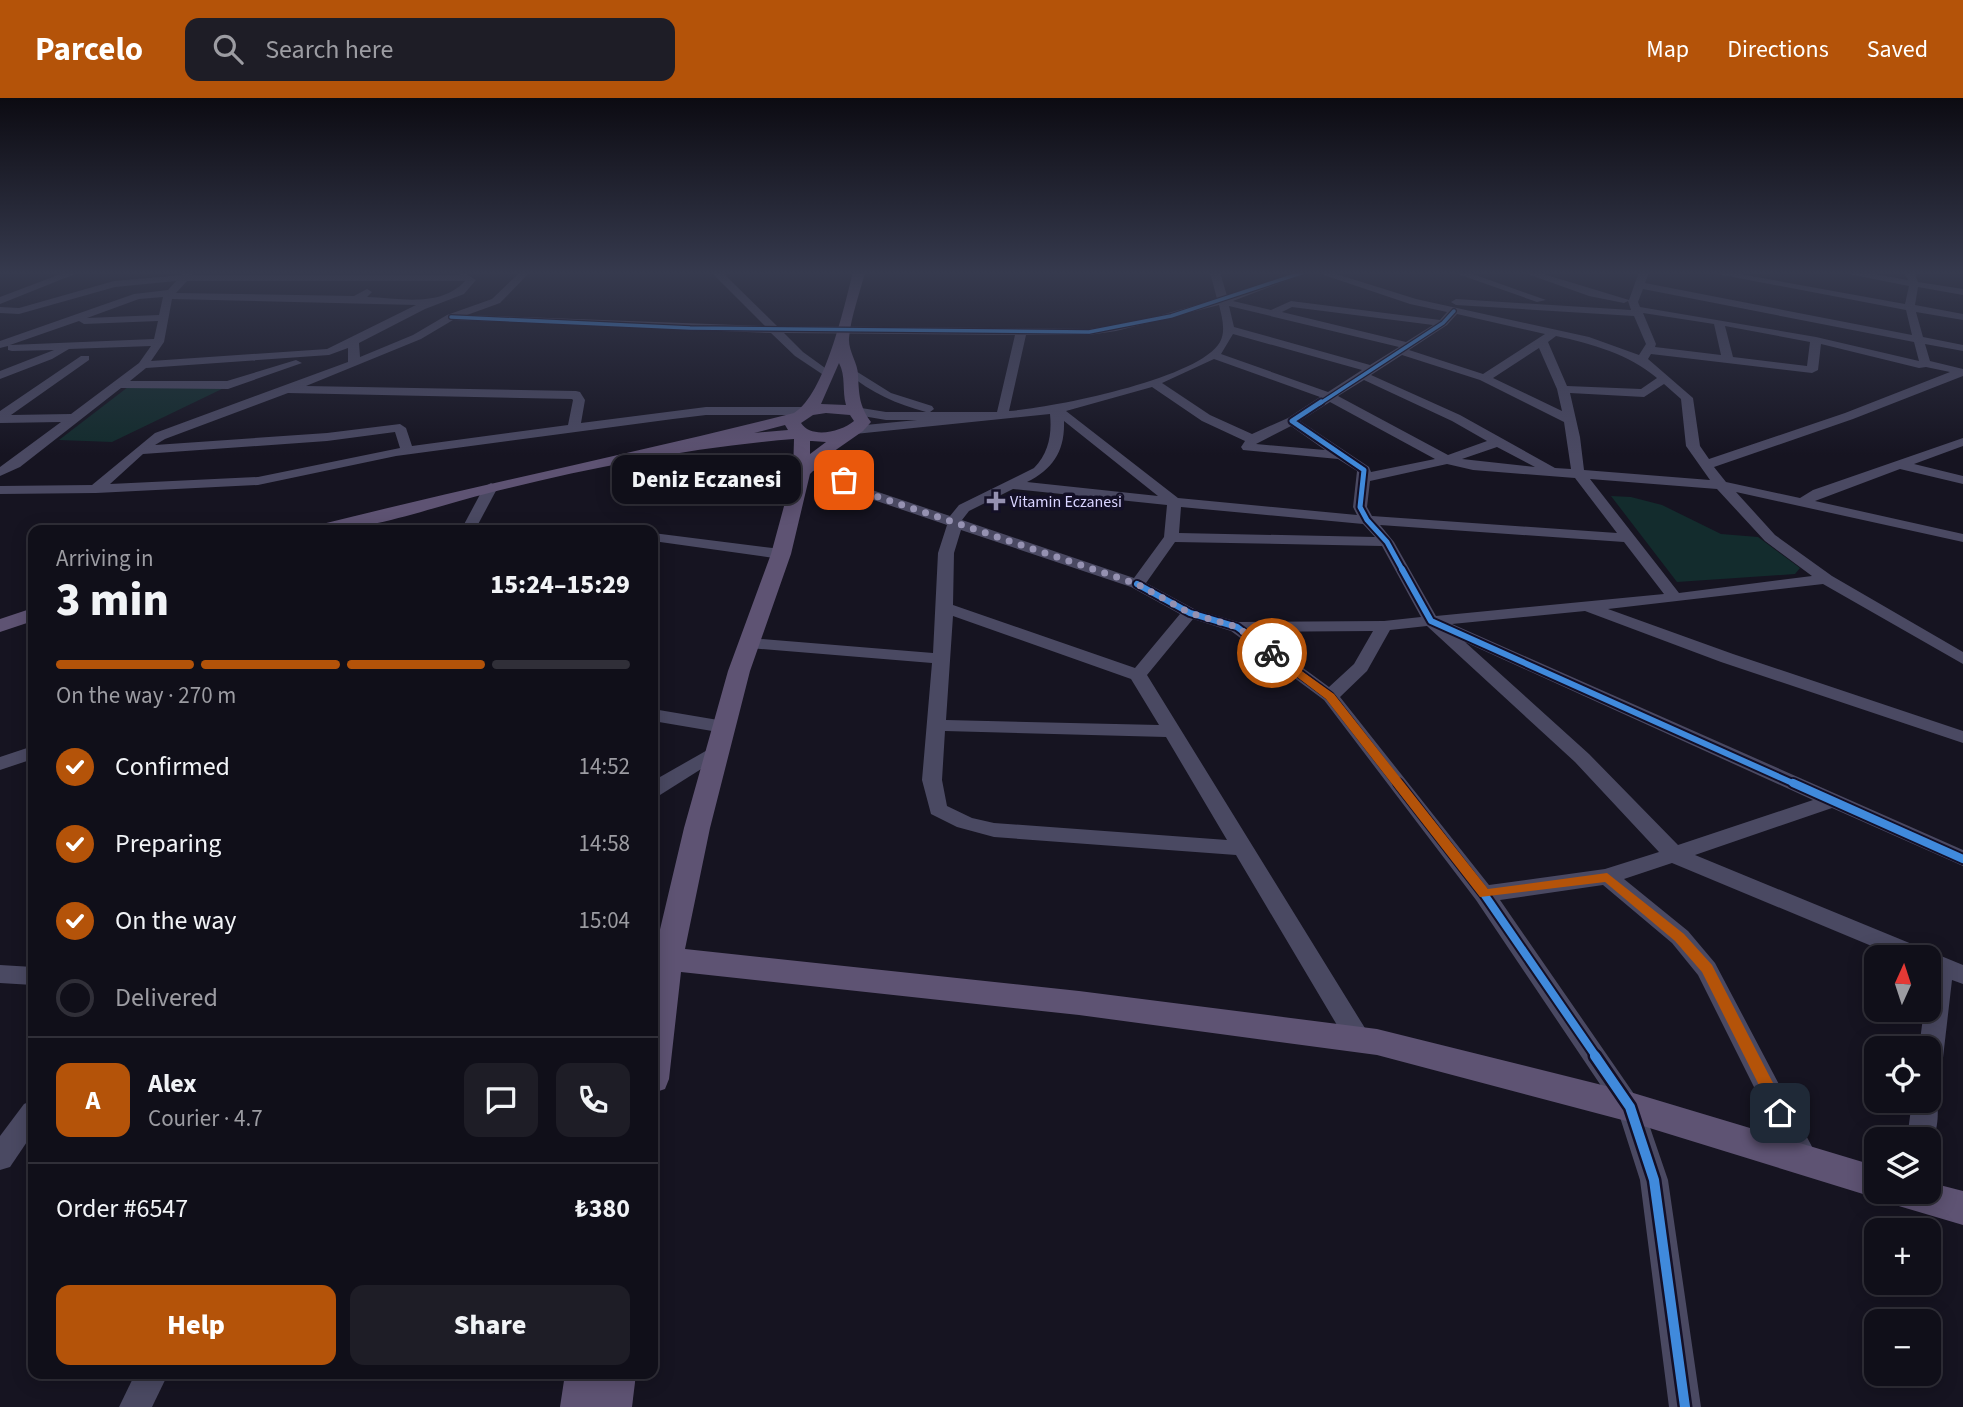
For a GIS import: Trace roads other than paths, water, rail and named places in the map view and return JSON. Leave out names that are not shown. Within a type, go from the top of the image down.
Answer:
[{"type":"main road","points":[[806,469],[824,450],[863,422],[855,411],[850,393],[851,371],[847,365],[843,335]]},
{"type":"main road","points":[[658,1000],[660,969],[724,727],[806,469],[802,433],[792,425],[818,398],[843,335]]},
{"type":"main road","points":[[656,453],[802,414],[836,408],[855,411]]},
{"type":"main road","points":[[341,525],[491,487],[656,453],[748,438],[802,433],[831,437],[853,431]]},
{"type":"main road","points":[[0,626],[28,616]]},
{"type":"main road","points":[[660,969],[1079,1003],[1359,1040],[1630,1107],[1864,1178]]},
{"type":"main road","points":[[1941,1202],[1963,1208]]},
{"type":"main road","points":[[1938,1204],[1963,1214]]},
{"type":"main road","points":[[580,1407],[584,1379]]},
{"type":"main road","points":[[611,1407],[615,1379]]},
{"type":"street","points":[[1,351],[41,333]]},
{"type":"street","points":[[0,472],[15,464],[143,365],[159,342],[160,333]]},
{"type":"street","points":[[143,365],[316,354],[328,352],[372,333]]},
{"type":"street","points":[[96,489],[160,436],[354,364],[424,333]]},
{"type":"street","points":[[780,333],[799,354],[828,375]]},
{"type":"street","points":[[822,333],[957,333]]},
{"type":"street","points":[[996,416],[1021,333]]},
{"type":"street","points":[[853,431],[1056,409],[1095,402],[1155,384],[1213,355],[1222,347],[1227,333]]},
{"type":"street","points":[[1241,333],[1370,373],[1555,471]]},
{"type":"street","points":[[1347,333],[1406,349],[1484,378],[1570,419]]},
{"type":"street","points":[[1345,456],[1248,447],[1252,439],[1292,421],[1370,373],[1427,333]]},
{"type":"street","points":[[1484,378],[1553,333]]},
{"type":"street","points":[[1560,333],[1646,355],[1812,370],[1816,340]]},
{"type":"street","points":[[1646,333],[1651,344],[1646,355]]},
{"type":"street","points":[[1722,333],[1728,361]]},
{"type":"street","points":[[1781,333],[1919,365],[1925,363],[1963,372]]},
{"type":"street","points":[[1893,333],[1963,348]]},
{"type":"street","points":[[1918,333],[1925,363]]},
{"type":"street","points":[[1542,341],[1563,389],[1578,473],[1675,598]]},
{"type":"street","points":[[1,351],[21,347],[159,342]]},
{"type":"street","points":[[354,342],[354,364]]},
{"type":"street","points":[[0,376],[18,366],[50,358],[67,346]]},
{"type":"street","points":[[119,384],[228,385],[309,359],[316,354]]},
{"type":"street","points":[[1213,355],[1330,397],[1447,460],[1473,466],[1721,485],[1963,538]]},
{"type":"street","points":[[1646,355],[1686,398],[1691,415],[1693,446],[1721,485],[1770,538],[1826,579],[1963,659]]},
{"type":"street","points":[[0,418],[85,358]]},
{"type":"street","points":[[851,371],[878,392],[894,400],[957,416]]},
{"type":"street","points":[[1706,464],[1766,445],[1963,372]]},
{"type":"street","points":[[1563,389],[1644,393],[1665,378]]},
{"type":"street","points":[[1155,384],[1206,418],[1252,439]]},
{"type":"street","points":[[285,389],[576,395],[579,400],[574,429]]},
{"type":"street","points":[[1056,409],[1059,428],[1050,461],[1039,471],[1014,485],[964,508],[954,520],[954,532],[946,552],[945,608],[932,780],[938,809],[953,819],[994,830],[1243,848]]},
{"type":"street","points":[[1056,409],[1174,502]]},
{"type":"street","points":[[0,490],[96,489],[258,481],[407,450],[706,411],[802,414]]},
{"type":"street","points":[[855,411],[886,416],[996,416]]},
{"type":"street","points":[[0,418],[76,418]]},
{"type":"street","points":[[1292,421],[1364,470],[1360,507],[1367,520],[1388,542],[1431,621],[1582,758],[1676,856],[1890,945]]},
{"type":"street","points":[[140,450],[313,438],[401,428],[407,450]]},
{"type":"street","points":[[1364,478],[1447,460],[1498,442]]},
{"type":"street","points":[[1802,503],[1818,493],[1963,442]]},
{"type":"street","points":[[1902,465],[1963,480]]},
{"type":"street","points":[[806,469],[867,493],[954,520],[1137,584],[1190,613],[1237,627],[1384,626],[1588,608],[1826,579]]},
{"type":"street","points":[[1014,485],[1367,520],[1627,538]]},
{"type":"street","points":[[471,525],[491,487]]},
{"type":"street","points":[[1137,584],[1171,537],[1174,502]]},
{"type":"street","points":[[1171,537],[1388,542]]},
{"type":"street","points":[[658,538],[781,554]]},
{"type":"street","points":[[945,608],[1138,675],[1359,1040]]},
{"type":"street","points":[[1588,608],[1963,737]]},
{"type":"street","points":[[1138,675],[1190,613]]},
{"type":"street","points":[[1431,621],[1963,859]]},
{"type":"street","points":[[1330,696],[1361,667],[1384,626]]},
{"type":"street","points":[[1237,627],[1330,696],[1484,894],[1630,1107],[1654,1180],[1685,1407]]},
{"type":"street","points":[[749,643],[941,659]]},
{"type":"street","points":[[658,716],[724,727]]},
{"type":"street","points":[[936,725],[1172,731]]},
{"type":"street","points":[[658,787],[718,750]]},
{"type":"street","points":[[0,764],[28,754]]},
{"type":"street","points":[[1484,894],[1607,877],[1676,856],[1832,801]]},
{"type":"street","points":[[1607,877],[1679,937],[1707,969],[1805,1160]]},
{"type":"street","points":[[0,974],[28,976]]},
{"type":"street","points":[[0,1158],[28,1119]]},
{"type":"street","points":[[135,1407],[149,1379]]},
{"type":"place","name":"Deniz Eczanesi","points":[[844,480]]},
{"type":"place","name":"Vitamin Eczanesi","points":[[996,501]]}]
